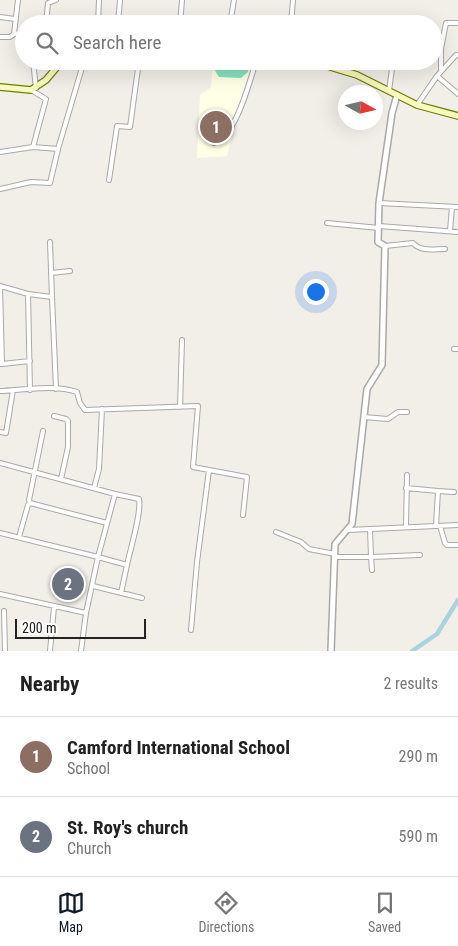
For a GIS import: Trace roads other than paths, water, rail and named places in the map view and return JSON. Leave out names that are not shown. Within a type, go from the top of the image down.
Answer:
[{"type":"main road","points":[[0,87],[33,89],[46,80],[54,70]]},
{"type":"main road","points":[[341,70],[357,75],[417,105],[458,116]]},
{"type":"street","points":[[16,15],[18,0]]},
{"type":"street","points":[[47,15],[48,3],[56,0]]},
{"type":"street","points":[[98,15],[99,0]]},
{"type":"street","points":[[119,15],[120,0]]},
{"type":"street","points":[[181,15],[182,0]]},
{"type":"street","points":[[232,15],[234,0]]},
{"type":"street","points":[[292,15],[293,0]]},
{"type":"street","points":[[0,17],[15,19],[14,34],[10,37],[0,37]]},
{"type":"street","points":[[443,39],[446,23],[458,22]]},
{"type":"street","points":[[443,68],[456,54],[458,55]]},
{"type":"street","points":[[33,70],[33,89],[46,99],[33,147]]},
{"type":"street","points":[[0,189],[31,182],[50,183],[81,70]]},
{"type":"street","points":[[108,180],[117,126],[130,126],[138,70]]},
{"type":"street","points":[[214,144],[229,130],[233,123],[253,70]]},
{"type":"street","points":[[389,91],[392,70]]},
{"type":"street","points":[[417,105],[441,70]]},
{"type":"street","points":[[436,76],[458,94]]},
{"type":"street","points":[[397,95],[392,113],[379,203],[378,242],[385,246],[413,243],[417,248],[421,249],[445,249]]},
{"type":"street","points":[[0,152],[33,147],[58,149]]},
{"type":"street","points":[[379,203],[458,207]]},
{"type":"street","points":[[450,231],[452,206]]},
{"type":"street","points":[[328,223],[458,232]]},
{"type":"street","points":[[50,242],[56,389]]},
{"type":"street","points":[[331,651],[335,544],[352,524],[366,389],[382,365],[385,246]]},
{"type":"street","points":[[51,273],[70,271]]},
{"type":"street","points":[[30,361],[1,364],[0,286],[28,294],[52,297]]},
{"type":"street","points":[[28,294],[30,390]]},
{"type":"street","points":[[180,407],[182,340]]},
{"type":"street","points":[[0,391],[56,389],[77,392],[80,403],[85,410],[198,406],[193,467],[246,476],[243,515]]},
{"type":"street","points":[[0,432],[6,433],[13,390]]},
{"type":"street","points":[[94,488],[99,469],[102,409]]},
{"type":"street","points":[[364,417],[388,419],[398,412],[406,412]]},
{"type":"street","points":[[54,416],[68,421],[68,447],[61,480]]},
{"type":"street","points":[[19,537],[30,503],[29,500],[43,431]]},
{"type":"street","points":[[0,464],[139,500],[140,503],[121,593]]},
{"type":"street","points":[[192,630],[197,562],[209,470]]},
{"type":"street","points":[[406,528],[407,475]]},
{"type":"street","points":[[406,488],[454,492]]},
{"type":"street","points":[[438,491],[438,526],[444,543],[447,545],[458,545]]},
{"type":"street","points":[[81,651],[86,613],[98,557],[115,494]]},
{"type":"street","points":[[30,503],[107,523]]},
{"type":"street","points":[[348,530],[458,525]]},
{"type":"street","points":[[370,529],[372,570]]},
{"type":"street","points":[[276,532],[301,542],[309,549],[335,556],[371,557],[420,554]]},
{"type":"street","points":[[0,533],[127,565]]},
{"type":"street","points":[[93,586],[142,598]]},
{"type":"street","points":[[0,594],[86,613]]},
{"type":"street","points":[[50,651],[54,607]]},
{"type":"street","points":[[4,612],[5,651]]},
{"type":"waterway","points":[[412,651],[437,634],[458,600]]},
{"type":"place","name":"Camford International School","points":[[216,127]]},
{"type":"place","name":"St. Roy's church","points":[[68,584]]}]
